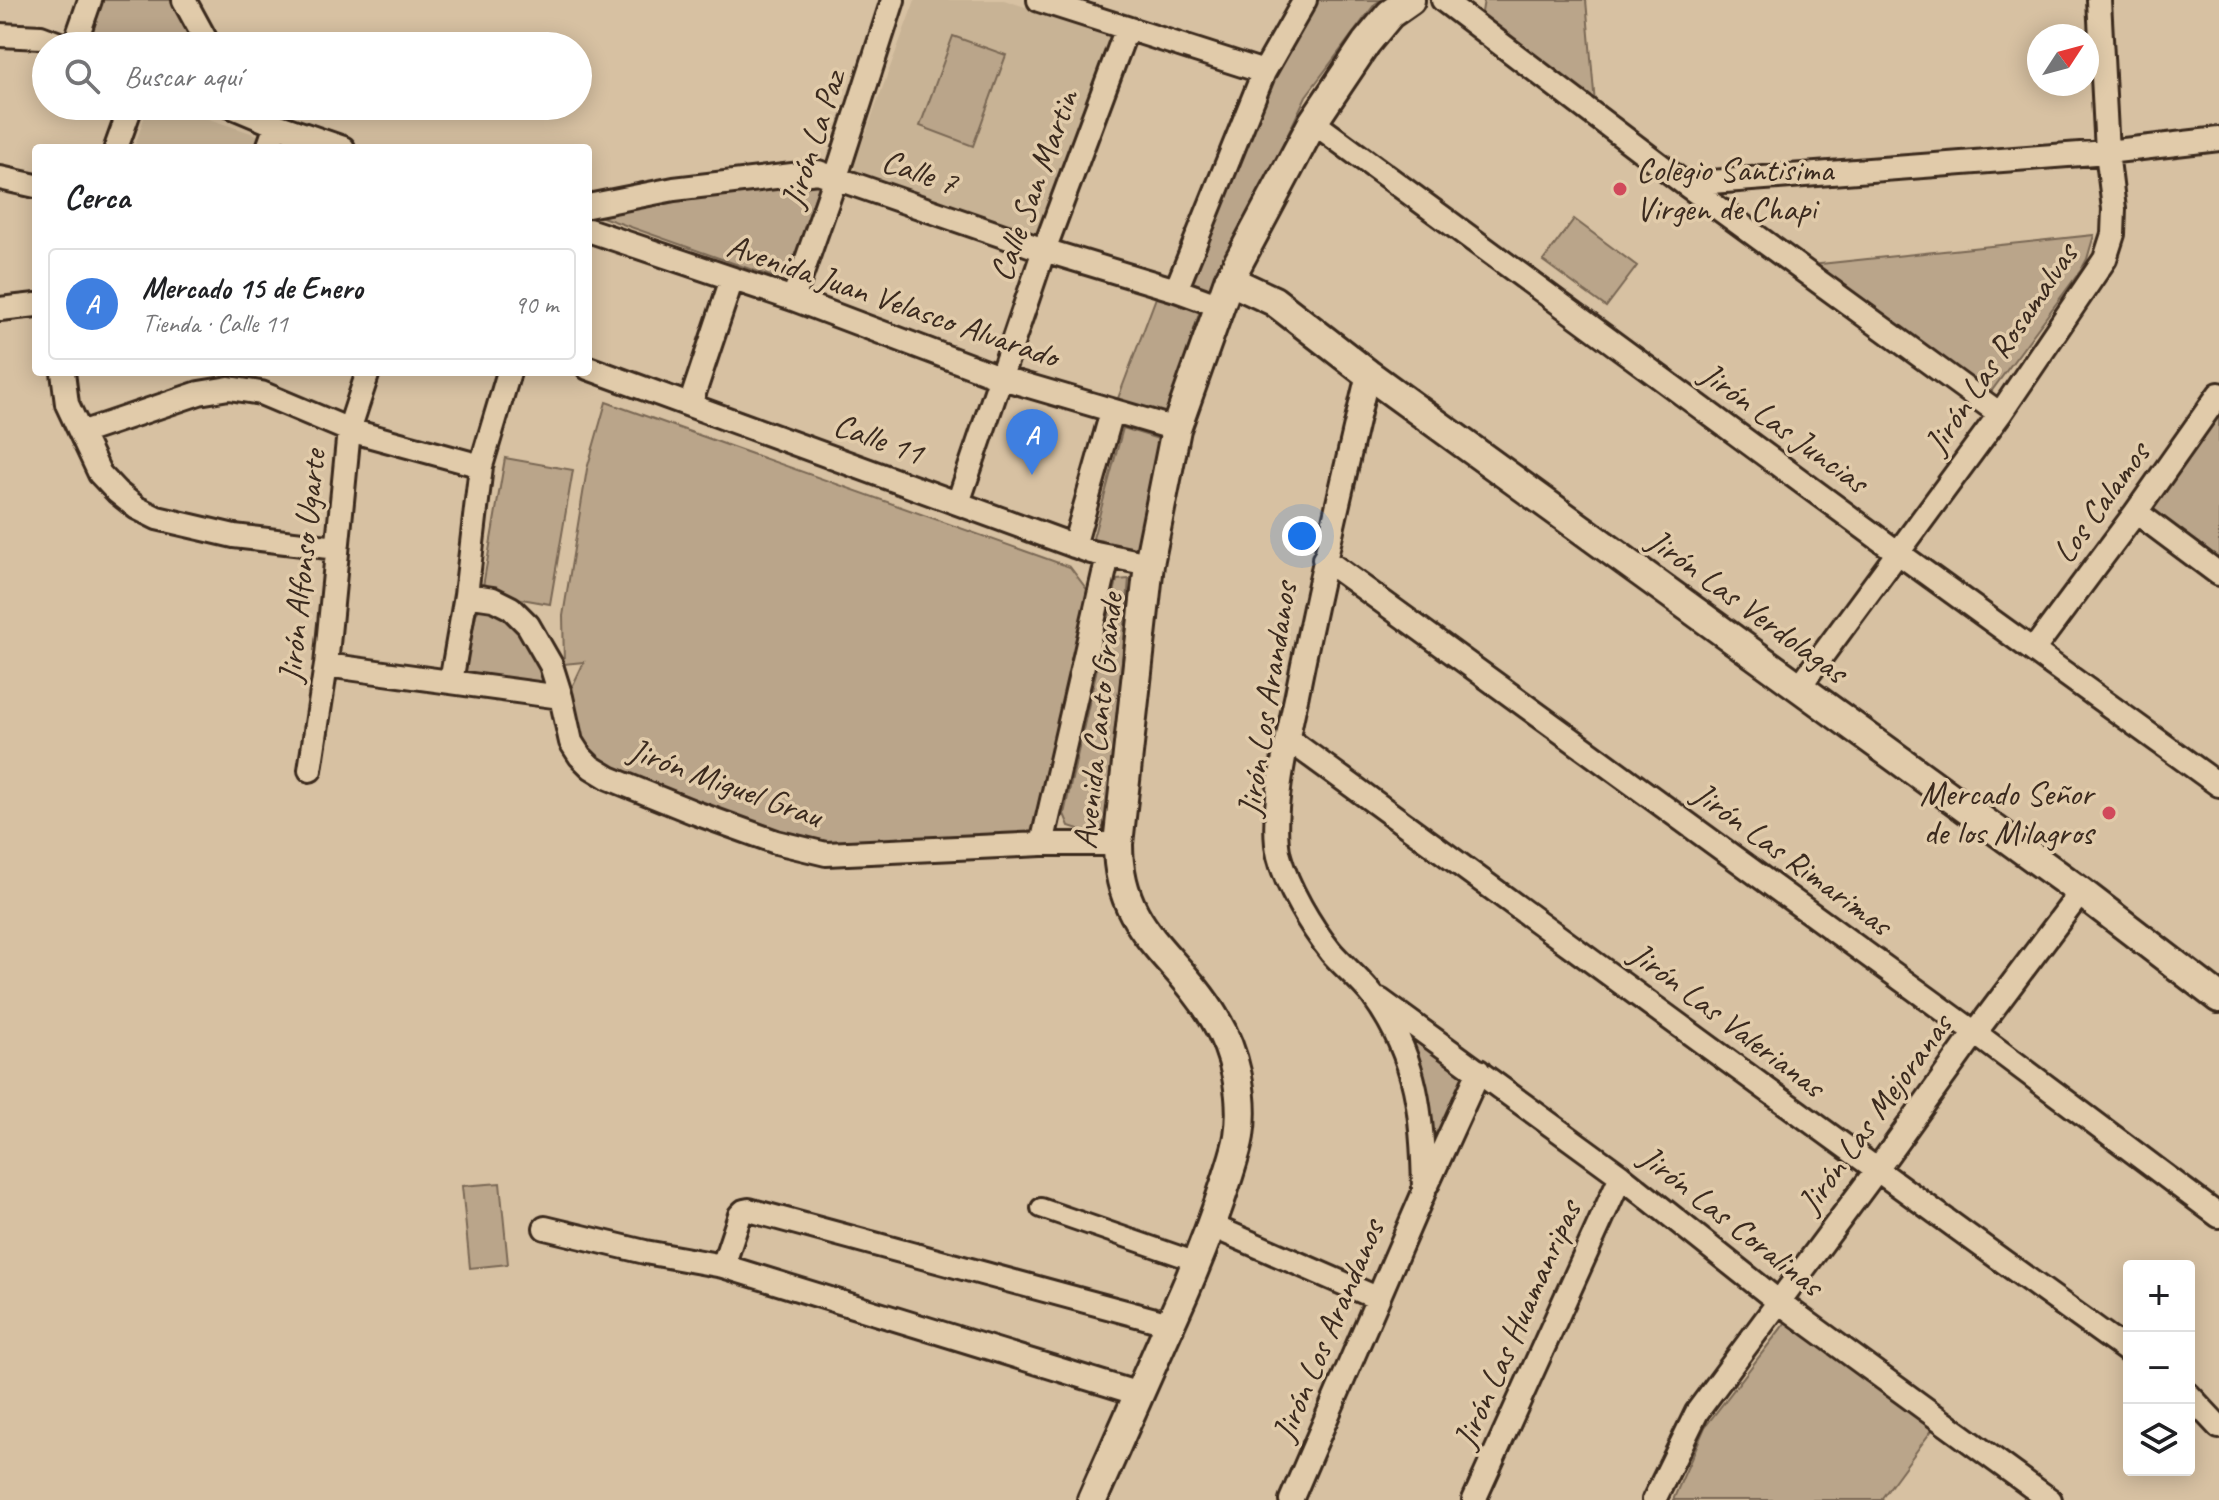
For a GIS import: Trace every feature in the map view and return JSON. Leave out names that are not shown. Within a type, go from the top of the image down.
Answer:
[{"type":"street","points":[[79,32],[90,0]]},
{"type":"street","points":[[184,0],[201,32]]},
{"type":"street","name":"Jirón La Paz","points":[[793,299],[893,0]]},
{"type":"street","points":[[1039,0],[1264,72]]},
{"type":"street","points":[[1176,290],[1264,72],[1305,0]]},
{"type":"street","name":"Avenida Canto Grande","points":[[1092,1500],[1212,1226],[1239,1139],[1241,1113],[1230,1048],[1199,995],[1146,933],[1130,909],[1118,866],[1149,564],[1176,429],[1225,293],[1313,122],[1366,43],[1390,14],[1410,0]]},
{"type":"street","points":[[1443,0],[1685,184],[2000,414]]},
{"type":"street","name":"Jirón Las Rosamalvas","points":[[1799,687],[2000,414],[2105,259],[2113,234],[2114,209],[2107,152],[2099,0]]},
{"type":"street","name":"Calle San Martin","points":[[958,503],[1044,250],[1127,28]]},
{"type":"street","points":[[0,35],[32,37]]},
{"type":"street","points":[[117,144],[126,120]]},
{"type":"street","points":[[264,120],[331,144]]},
{"type":"street","name":"Jirón Las Juncias","points":[[1313,122],[2219,785]]},
{"type":"street","points":[[269,144],[276,125]]},
{"type":"street","points":[[1685,184],[2107,152],[2219,139]]},
{"type":"street","name":"Calle 7","points":[[592,205],[674,189],[818,172],[1044,250],[1176,290],[1225,293]]},
{"type":"street","points":[[0,178],[32,185]]},
{"type":"street","name":"Avenida Juan Velasco Alvarado","points":[[592,231],[793,299],[1002,378],[1176,429]]},
{"type":"street","points":[[690,405],[732,279]]},
{"type":"street","name":"Jirón Las Verdolagas","points":[[1225,293],[1274,301],[1368,374],[2081,892],[2219,998]]},
{"type":"street","points":[[0,309],[32,305]]},
{"type":"street","name":"Calle 11","points":[[592,369],[1074,546],[1149,564]]},
{"type":"street","name":"Jirón Los Arandanos","points":[[1291,1500],[1424,1192],[1424,1149],[1414,1079],[1404,1050],[1372,995],[1331,951],[1305,913],[1279,855],[1276,820],[1288,739],[1324,559],[1368,374]]},
{"type":"street","points":[[64,376],[67,404],[100,474],[127,500],[157,518],[234,536],[337,548]]},
{"type":"street","name":"Jirón Alfonso Ugarte","points":[[310,770],[326,665],[349,430],[367,376]]},
{"type":"street","points":[[451,682],[466,595],[481,466],[508,376]]},
{"type":"street","points":[[81,433],[199,393],[229,388],[261,393],[349,430],[481,466]]},
{"type":"street","name":"Los Calamos","points":[[2034,649],[2219,394]]},
{"type":"street","points":[[1074,546],[1112,412]]},
{"type":"street","points":[[2136,512],[2219,574]]},
{"type":"street","points":[[1042,844],[1108,556]]},
{"type":"street","name":"Jirón Las Rimarimas","points":[[1324,559],[1975,1033],[2219,1216]]},
{"type":"street","name":"Jirón Miguel Grau","points":[[466,595],[493,599],[511,608],[528,625],[551,665],[571,742],[591,767],[623,784],[693,812],[776,842],[826,854],[1042,844],[1118,844]]},
{"type":"street","points":[[326,665],[561,697]]},
{"type":"street","name":"Jirón Las Valerianas","points":[[1288,739],[1876,1171],[2123,1348]]},
{"type":"street","name":"Jirón Las Mejoranas","points":[[1654,1500],[1697,1412],[2081,892]]},
{"type":"street","name":"Jirón Las Coralinas","points":[[1372,995],[1621,1176],[1779,1302],[2050,1500]]},
{"type":"street","points":[[1424,1192],[1479,1071]]},
{"type":"street","name":"Jirón Las Huamanripas","points":[[1474,1500],[1621,1176]]},
{"type":"street","points":[[1041,1208],[1197,1262]]},
{"type":"street","points":[[723,1266],[740,1215],[749,1210],[1170,1324]]},
{"type":"street","points":[[1212,1226],[1377,1298]]},
{"type":"street","points":[[545,1228],[645,1252],[723,1266],[1139,1394]]},
{"type":"street","points":[[2195,1401],[2219,1427]]},
{"type":"shaded area","points":[[102,0],[177,0],[193,32],[93,32]]},
{"type":"shaded area","points":[[915,0],[1004,0],[1111,35],[1036,242],[857,177],[854,165]]},
{"type":"shaded area","points":[[1318,0],[1381,0],[1306,96],[1215,289],[1206,293],[1194,288],[1190,280],[1277,70]]},
{"type":"shaded area","points":[[1484,0],[1586,0],[1595,104],[1487,22],[1482,12]]},
{"type":"shaded area","points":[[953,36],[1006,55],[973,146],[920,126]]},
{"type":"shaded area","points":[[143,120],[212,120],[269,139],[267,144],[135,144]]},
{"type":"shaded area","points":[[822,177],[787,282],[592,211]]},
{"type":"shaded area","points":[[1574,219],[1637,266],[1606,307],[1543,261]]},
{"type":"shaded area","points":[[2094,235],[2081,270],[1990,393],[1811,265]]},
{"type":"shaded area","points":[[1157,295],[1201,307],[1167,417],[1117,401]]},
{"type":"shaded area","points":[[606,402],[1070,567],[1094,599],[1037,831],[1005,843],[835,849],[792,841],[641,788],[584,754],[572,695],[573,685],[584,662],[564,664],[563,616],[587,469]]},
{"type":"shaded area","points":[[2219,414],[2219,558],[2152,509]]},
{"type":"shaded area","points":[[1123,428],[1165,441],[1137,552],[1092,542]]},
{"type":"shaded area","points":[[505,458],[573,470],[550,604],[482,592]]},
{"type":"shaded area","points":[[1129,579],[1108,823],[1094,834],[1069,826],[1064,814],[1117,580]]},
{"type":"shaded area","points":[[493,609],[508,613],[533,649],[546,689],[460,676],[471,620],[479,610]]},
{"type":"shaded area","points":[[1418,1037],[1467,1075],[1442,1137],[1432,1134],[1408,1043]]},
{"type":"shaded area","points":[[500,1183],[508,1264],[470,1268],[462,1186]]},
{"type":"shaded area","points":[[1789,1318],[1935,1426],[1883,1500],[1673,1500],[1705,1427]]},
{"type":"place","name":"Colegio Santisima Virgen de Chapi","points":[[1620,189]]},
{"type":"place","name":"Mercado 15 de Enero","points":[[1032,475]]},
{"type":"place","name":"Mercado Señor de los Milagros","points":[[2109,813]]}]
